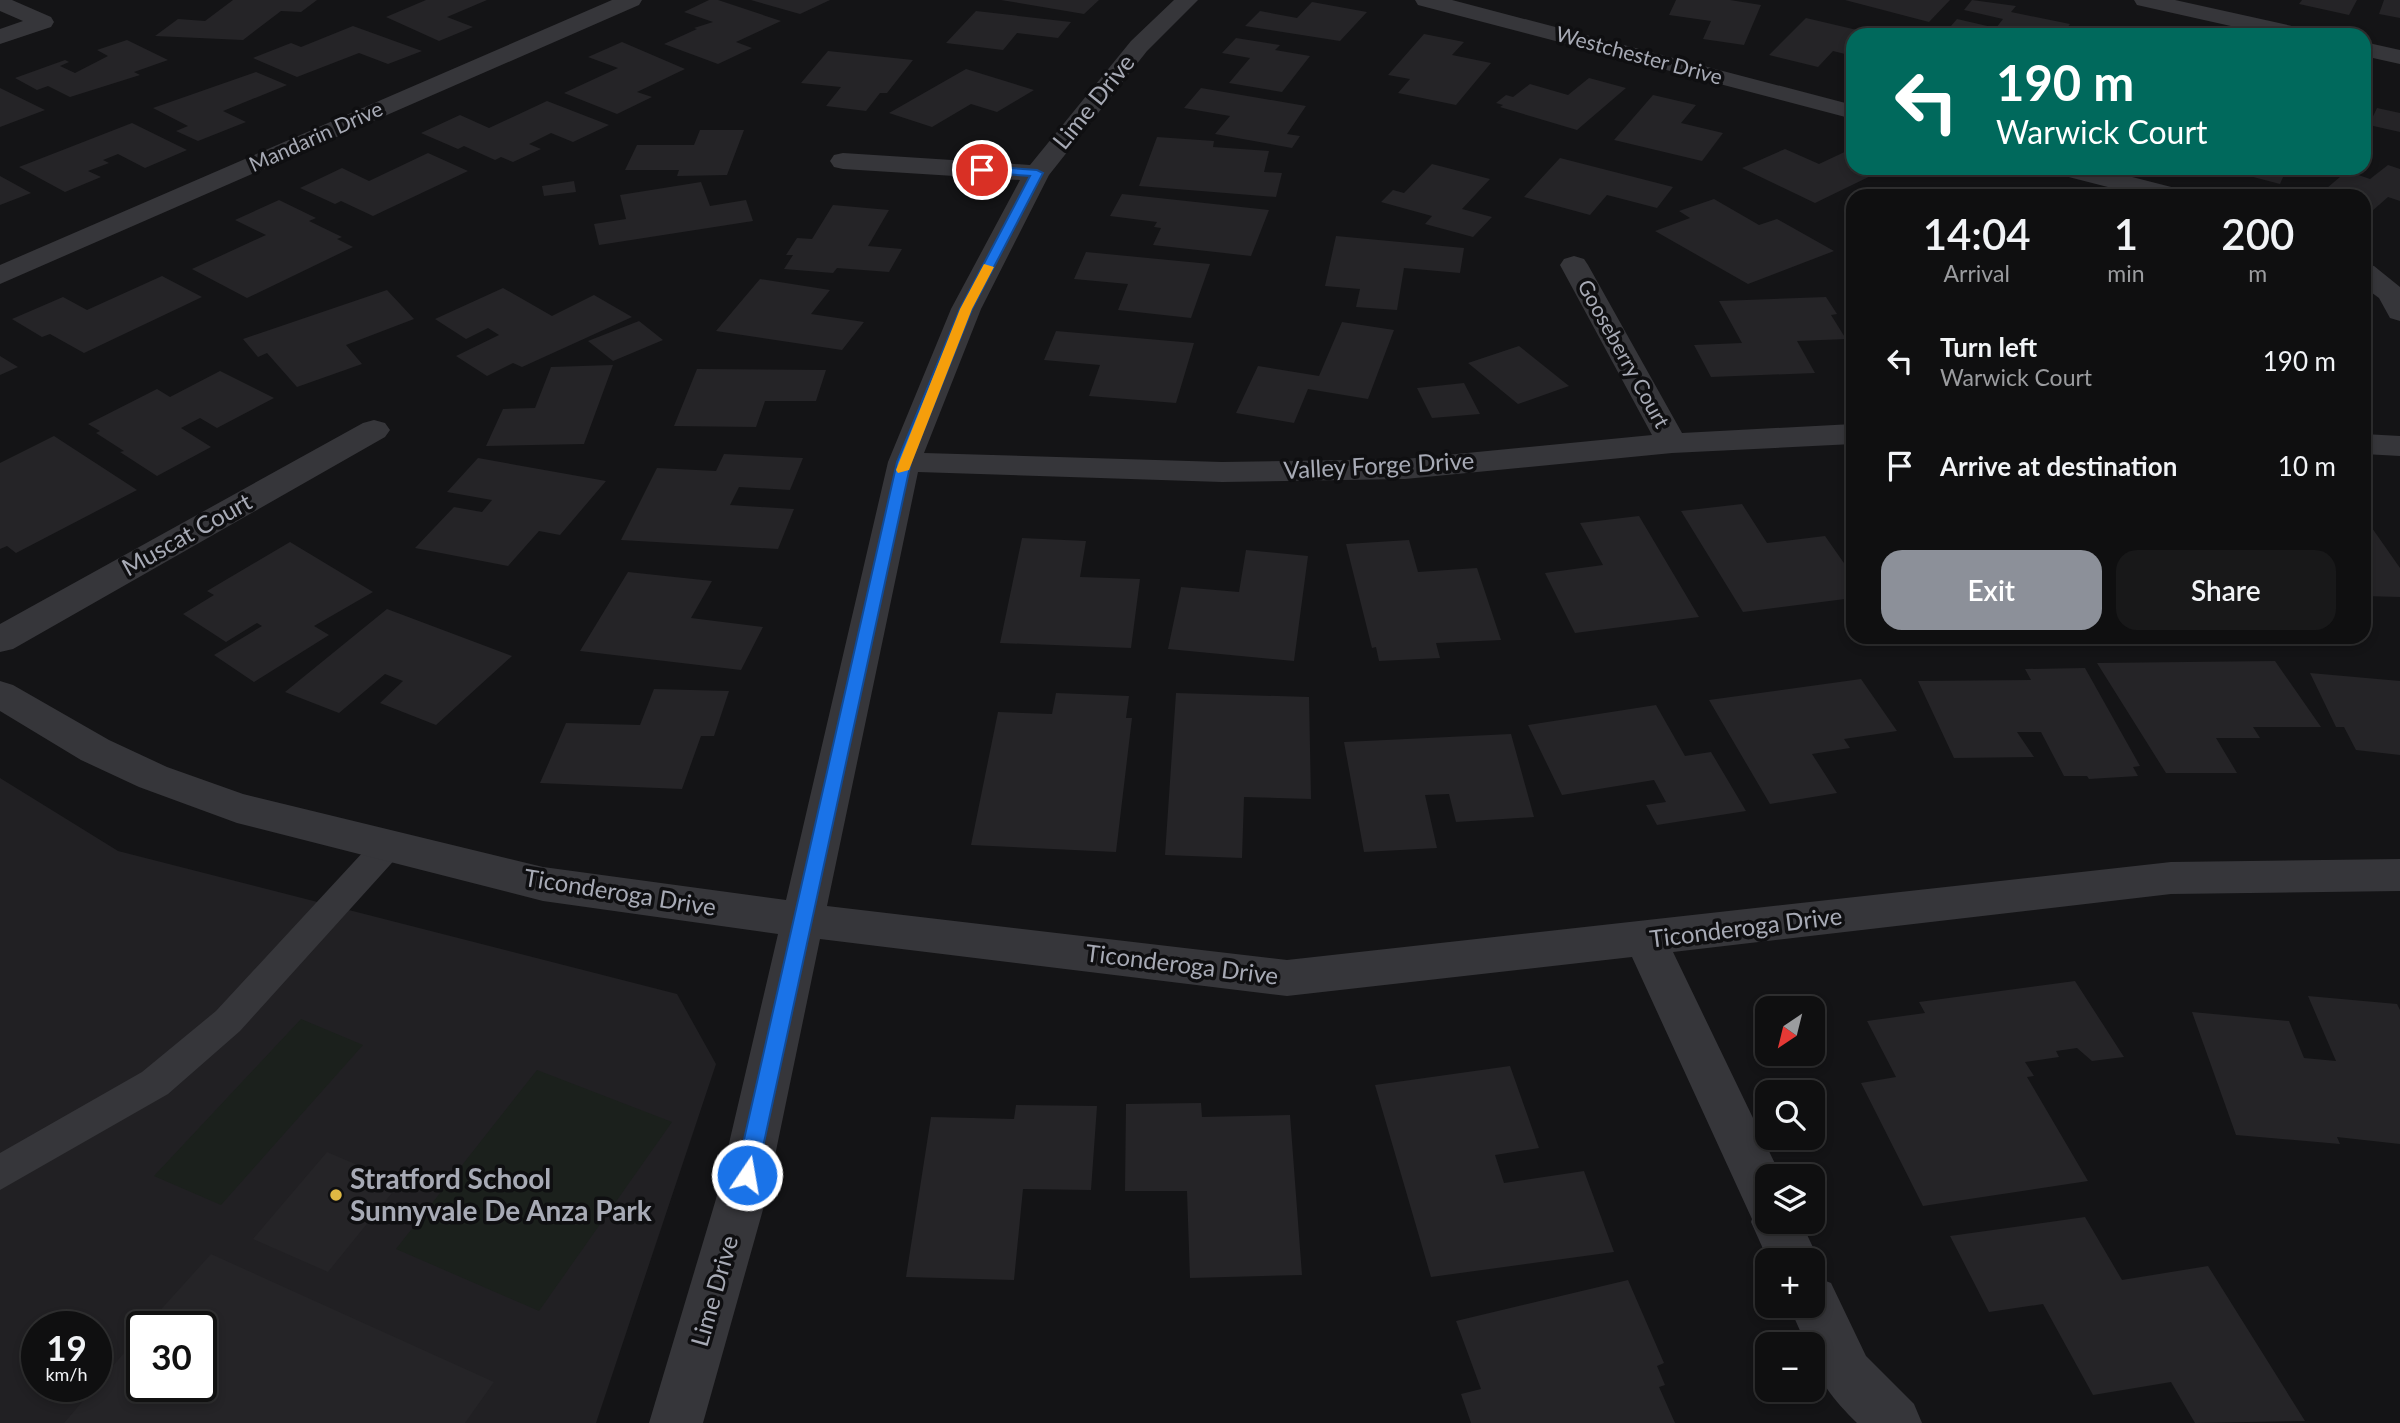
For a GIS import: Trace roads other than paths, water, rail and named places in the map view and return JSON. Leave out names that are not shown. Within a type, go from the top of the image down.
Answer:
[{"type":"street","name":"Mandarin Drive","points":[[0,275],[631,0]]},
{"type":"street","name":"Lime Drive","points":[[676,1423],[741,1199],[904,462],[966,309],[1037,173],[1139,46],[1187,0]]},
{"type":"street","name":"Westchester Drive","points":[[1426,0],[1846,110]]},
{"type":"street","points":[[2145,0],[2271,28]]},
{"type":"street","points":[[0,3],[43,22],[0,37]]},
{"type":"street","points":[[2371,51],[2400,57]]},
{"type":"street","points":[[843,161],[1037,173]]},
{"type":"street","points":[[2093,175],[2147,189]]},
{"type":"street","name":"Gooseberry Court","points":[[1574,265],[1672,443]]},
{"type":"street","points":[[2371,278],[2391,294],[2400,312]]},
{"type":"street","name":"Muscat Court","points":[[0,640],[374,430]]},
{"type":"street","name":"Valley Forge Drive","points":[[904,462],[1222,472],[1405,469],[1672,443],[1846,434]]},
{"type":"street","points":[[2371,444],[2400,446]]},
{"type":"street","name":"Ticonderoga Drive","points":[[0,694],[95,750],[153,777],[237,808],[543,884],[803,920],[1287,978],[1646,940],[2171,878],[2400,875]]},
{"type":"street","points":[[1646,940],[1755,1174]]},
{"type":"street","points":[[1821,1318],[1847,1375],[1895,1423]]},
{"type":"lane","points":[[0,1173],[155,1083],[228,1021],[388,846]]},
{"type":"place","name":"Stratford School Sunnyvale De Anza Park","points":[[336,1195]]}]
